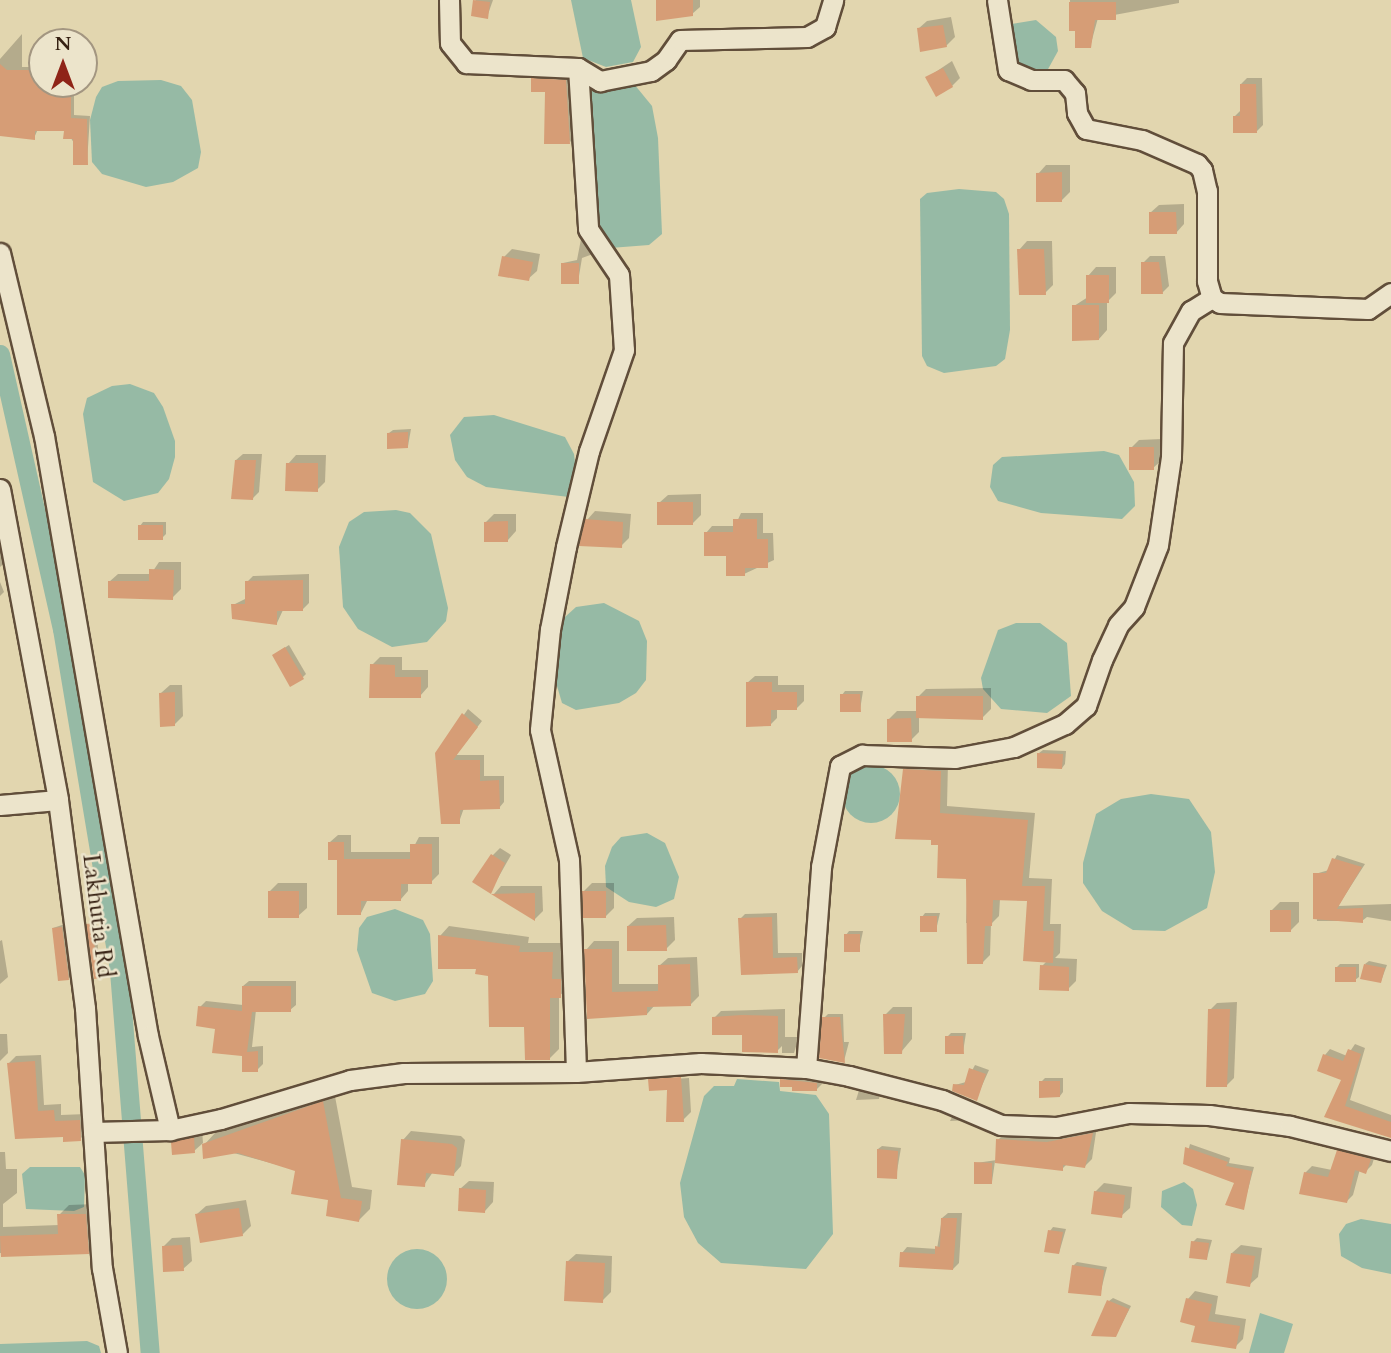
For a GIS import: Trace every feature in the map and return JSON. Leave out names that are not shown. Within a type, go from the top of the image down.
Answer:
[{"type":"street","points":[[449,0],[450,43],[466,63],[578,68],[600,81],[651,71],[666,60],[680,40],[807,37],[825,27],[833,0]]},
{"type":"street","points":[[997,0],[1008,70],[1031,80],[1064,80],[1075,93],[1077,113],[1086,129],[1142,139],[1197,164],[1202,170],[1207,191],[1207,281],[1212,298],[1220,303],[1368,309],[1391,293]]},
{"type":"street","points":[[576,1072],[569,860],[540,730],[550,629],[566,547],[589,451],[624,349],[619,275],[588,229],[578,68]]},
{"type":"street","points":[[0,253],[44,436],[148,1035],[161,1130]]},
{"type":"street","points":[[806,1068],[821,867],[840,765],[862,755],[955,758],[1014,747],[1065,724],[1086,706],[1102,660],[1118,625],[1133,607],[1158,545],[1171,457],[1173,343],[1185,318],[1212,298]]},
{"type":"street","name":"Lakhutia Rd","points":[[0,489],[58,800],[85,1008],[102,1268],[117,1353]]},
{"type":"street","points":[[0,805],[58,800]]},
{"type":"street","points":[[93,1132],[161,1130],[350,1080],[404,1073],[576,1072],[701,1062],[806,1068],[942,1100],[1001,1125],[1056,1127],[1129,1113],[1209,1115],[1290,1126],[1391,1151]]},
{"type":"shaded area","points":[[571,0],[631,0],[641,47],[633,62],[606,67],[583,58]]},
{"type":"shaded area","points":[[1036,20],[1056,37],[1058,51],[1047,71],[1016,66],[1007,32],[1011,24]]},
{"type":"shaded area","points":[[161,80],[181,86],[192,100],[201,152],[198,168],[173,182],[146,187],[102,174],[92,162],[90,120],[96,98],[102,87],[118,81]]},
{"type":"shaded area","points":[[634,84],[652,106],[658,138],[662,234],[649,245],[610,248],[596,235],[587,95],[595,89]]},
{"type":"shaded area","points":[[959,189],[996,192],[1004,199],[1009,214],[1010,330],[1005,359],[996,366],[944,373],[927,366],[922,356],[920,199],[927,193]]},
{"type":"shaded area","points":[[130,384],[154,393],[163,407],[175,441],[175,457],[169,479],[158,493],[124,501],[93,482],[83,414],[87,398],[112,386]]},
{"type":"shaded area","points":[[494,415],[565,437],[574,454],[577,479],[569,497],[486,487],[467,477],[455,460],[450,435],[464,417]]},
{"type":"shaded area","points":[[1104,451],[1119,455],[1134,482],[1135,506],[1122,519],[1041,513],[998,501],[990,487],[993,465],[1002,457]]},
{"type":"shaded area","points":[[396,510],[410,513],[431,534],[448,608],[446,621],[427,642],[392,647],[358,629],[343,607],[339,547],[349,522],[364,512]]},
{"type":"shaded area","points":[[604,603],[639,621],[647,641],[646,680],[636,693],[619,703],[576,710],[562,703],[553,670],[558,637],[565,617],[576,607]]},
{"type":"shaded area","points":[[1016,623],[1040,623],[1067,643],[1071,696],[1047,713],[1001,709],[983,689],[981,678],[998,630]]},
{"type":"shaded area","points":[[865,765],[877,765],[892,773],[900,788],[900,800],[892,815],[877,823],[865,823],[850,815],[842,800],[842,788],[850,773]]},
{"type":"shaded area","points":[[1151,794],[1189,799],[1211,832],[1215,872],[1207,908],[1165,931],[1133,930],[1102,911],[1083,883],[1083,863],[1096,814],[1121,799]]},
{"type":"shaded area","points":[[647,833],[665,843],[679,877],[674,899],[656,907],[629,902],[606,887],[605,866],[612,847],[621,837]]},
{"type":"shaded area","points":[[395,909],[423,920],[430,934],[433,981],[425,994],[395,1001],[372,993],[357,950],[359,928],[367,917]]},
{"type":"shaded area","points":[[737,1079],[779,1082],[780,1091],[816,1095],[829,1114],[833,1234],[806,1269],[721,1263],[698,1243],[684,1217],[680,1183],[704,1096],[714,1086],[734,1086]]},
{"type":"shaded area","points":[[30,1167],[80,1167],[85,1175],[84,1207],[74,1211],[26,1209],[22,1174]]},
{"type":"shaded area","points":[[1184,1182],[1193,1189],[1197,1205],[1192,1226],[1182,1225],[1161,1207],[1162,1191]]},
{"type":"shaded area","points":[[1361,1219],[1391,1224],[1391,1274],[1362,1268],[1341,1256],[1339,1234],[1346,1224]]},
{"type":"shaded area","points":[[417,1249],[438,1258],[447,1279],[438,1300],[417,1309],[396,1300],[387,1279],[396,1258]]},
{"type":"shaded area","points":[[1260,1313],[1293,1324],[1284,1353],[1249,1353]]},
{"type":"shaded area","points":[[87,1341],[99,1346],[101,1353],[0,1353],[0,1344]]},
{"type":"building","points":[[473,0],[490,2],[488,19],[471,16]]},
{"type":"building","points":[[656,0],[693,0],[693,16],[656,21]]},
{"type":"building","points":[[1069,2],[1116,2],[1116,20],[1095,20],[1091,48],[1075,48],[1075,31],[1069,31]]},
{"type":"building","points":[[943,25],[947,47],[920,52],[917,28]]},
{"type":"building","points":[[0,64],[7,70],[28,70],[28,98],[71,98],[71,118],[87,119],[88,165],[73,165],[73,139],[63,139],[64,131],[35,131],[35,140],[0,136]]},
{"type":"building","points":[[943,68],[953,87],[936,97],[925,77]]},
{"type":"building","points":[[531,78],[566,80],[570,144],[544,144],[545,92],[531,92]]},
{"type":"building","points":[[1240,84],[1256,84],[1257,133],[1233,133],[1233,116],[1240,116]]},
{"type":"building","points":[[1062,172],[1062,202],[1036,202],[1036,173]]},
{"type":"building","points":[[1149,212],[1176,212],[1177,234],[1149,234]]},
{"type":"building","points":[[1017,249],[1044,249],[1046,295],[1019,295]]},
{"type":"building","points":[[502,256],[533,262],[529,281],[498,276]]},
{"type":"building","points":[[1141,262],[1159,262],[1163,294],[1141,294]]},
{"type":"building","points":[[561,263],[579,263],[579,284],[561,284]]},
{"type":"building","points":[[1086,275],[1109,275],[1109,303],[1086,303]]},
{"type":"building","points":[[1072,305],[1099,305],[1099,340],[1072,341]]},
{"type":"building","points":[[408,432],[408,448],[387,449],[387,433]]},
{"type":"building","points":[[1129,447],[1154,447],[1154,470],[1129,470]]},
{"type":"building","points":[[235,460],[256,460],[253,500],[231,499]]},
{"type":"building","points":[[286,463],[318,463],[318,492],[285,491]]},
{"type":"building","points":[[657,502],[693,502],[693,525],[657,525]]},
{"type":"building","points":[[585,519],[623,522],[622,548],[579,546]]},
{"type":"building","points":[[733,519],[757,519],[757,539],[768,539],[768,568],[745,568],[745,576],[726,576],[726,556],[704,556],[704,532],[733,532]]},
{"type":"building","points":[[508,521],[508,542],[484,542],[484,522]]},
{"type":"building","points":[[138,525],[163,525],[163,540],[138,540]]},
{"type":"building","points":[[149,569],[174,570],[173,600],[108,598],[108,581],[149,581]]},
{"type":"building","points":[[303,580],[303,611],[277,611],[277,625],[232,619],[231,604],[245,604],[245,581]]},
{"type":"building","points":[[285,647],[304,679],[290,687],[272,655]]},
{"type":"building","points":[[370,664],[395,665],[395,677],[421,677],[421,698],[369,698]]},
{"type":"building","points":[[746,682],[772,682],[772,692],[797,692],[797,710],[771,710],[771,726],[746,727]]},
{"type":"building","points":[[175,692],[175,726],[160,727],[159,693]]},
{"type":"building","points":[[840,694],[860,694],[861,712],[840,712]]},
{"type":"building","points":[[916,696],[983,696],[983,720],[916,718]]},
{"type":"building","points":[[462,713],[478,727],[453,760],[480,760],[480,781],[499,780],[500,809],[460,810],[460,824],[441,824],[435,753]]},
{"type":"building","points":[[911,718],[912,742],[887,742],[887,719]]},
{"type":"building","points":[[1037,753],[1063,754],[1062,769],[1037,768]]},
{"type":"building","points":[[903,769],[941,771],[940,813],[1028,820],[1022,886],[1045,886],[1043,931],[1054,931],[1053,963],[1023,961],[1027,901],[993,900],[992,926],[985,926],[983,964],[967,964],[966,879],[937,878],[938,845],[931,845],[931,840],[895,839]]},
{"type":"building","points":[[328,842],[344,842],[344,859],[410,859],[410,844],[432,844],[432,884],[401,884],[401,901],[361,901],[361,915],[337,915],[337,860],[328,860]]},
{"type":"building","points":[[491,854],[505,863],[491,894],[472,882]]},
{"type":"building","points":[[1332,858],[1362,867],[1337,909],[1363,908],[1363,923],[1313,919],[1313,873],[1326,873]]},
{"type":"building","points":[[268,891],[299,891],[299,918],[268,918]]},
{"type":"building","points":[[582,891],[606,891],[606,918],[583,918]]},
{"type":"building","points":[[535,893],[535,921],[491,894]]},
{"type":"building","points":[[1270,910],[1291,910],[1291,932],[1270,932]]},
{"type":"building","points":[[920,916],[937,916],[937,932],[920,932]]},
{"type":"building","points":[[772,917],[773,958],[797,957],[798,973],[741,975],[738,918]]},
{"type":"building","points":[[94,923],[95,956],[102,978],[94,979],[86,924]]},
{"type":"building","points":[[666,925],[667,951],[627,951],[627,926]]},
{"type":"building","points":[[62,927],[69,980],[58,981],[52,928]]},
{"type":"building","points":[[844,934],[860,934],[860,952],[844,952]]},
{"type":"building","points":[[438,935],[520,946],[519,952],[553,952],[552,979],[561,979],[561,998],[550,998],[550,1060],[525,1060],[524,1027],[489,1027],[488,976],[475,974],[476,969],[438,969]]},
{"type":"building","points":[[584,949],[612,949],[612,992],[658,991],[658,965],[690,964],[691,1006],[647,1007],[647,1015],[587,1019]]},
{"type":"building","points":[[1364,964],[1385,968],[1381,983],[1360,979]]},
{"type":"building","points":[[1040,965],[1069,967],[1069,991],[1039,990]]},
{"type":"building","points":[[1335,967],[1356,967],[1356,982],[1335,982]]},
{"type":"building","points":[[242,986],[291,986],[291,1012],[252,1012],[247,1052],[258,1051],[258,1072],[242,1072],[242,1056],[212,1053],[215,1029],[196,1026],[198,1006],[242,1011]]},
{"type":"building","points":[[1208,1009],[1230,1009],[1227,1087],[1206,1087]]},
{"type":"building","points":[[883,1014],[905,1014],[902,1054],[884,1054]]},
{"type":"building","points":[[778,1016],[778,1053],[742,1052],[742,1035],[712,1035],[712,1017]]},
{"type":"building","points":[[822,1017],[840,1017],[845,1063],[819,1058]]},
{"type":"building","points":[[945,1036],[963,1036],[964,1054],[945,1054]]},
{"type":"building","points":[[1348,1049],[1361,1054],[1345,1106],[1391,1122],[1391,1138],[1324,1117],[1341,1080],[1317,1071],[1323,1054],[1343,1061]]},
{"type":"building","points":[[35,1061],[38,1111],[54,1110],[55,1121],[80,1120],[81,1141],[63,1142],[63,1137],[15,1139],[7,1063]]},
{"type":"building","points":[[969,1068],[986,1074],[977,1101],[952,1091],[953,1084],[964,1085]]},
{"type":"building","points":[[681,1077],[684,1122],[666,1122],[667,1090],[649,1091],[648,1079]]},
{"type":"building","points":[[780,1079],[817,1083],[817,1091],[792,1091],[792,1087],[780,1087]]},
{"type":"building","points":[[1039,1081],[1060,1081],[1060,1097],[1039,1098]]},
{"type":"building","points":[[323,1101],[341,1198],[362,1201],[359,1222],[326,1216],[328,1200],[291,1194],[295,1171],[238,1153],[203,1159],[202,1144]]},
{"type":"building","points":[[1093,1133],[1085,1168],[1063,1165],[1063,1171],[995,1163],[996,1139],[1047,1142]]},
{"type":"building","points":[[194,1137],[195,1153],[172,1155],[171,1142]]},
{"type":"building","points":[[401,1139],[452,1144],[457,1148],[454,1176],[426,1173],[425,1187],[397,1185]]},
{"type":"building","points":[[1185,1147],[1228,1162],[1226,1166],[1252,1171],[1244,1210],[1225,1205],[1234,1183],[1183,1164]]},
{"type":"building","points":[[877,1149],[898,1151],[897,1179],[877,1178]]},
{"type":"building","points":[[1337,1150],[1371,1159],[1366,1174],[1355,1170],[1347,1203],[1299,1194],[1304,1172],[1328,1177]]},
{"type":"building","points":[[974,1162],[992,1163],[992,1184],[974,1184]]},
{"type":"building","points":[[459,1188],[486,1190],[485,1213],[458,1211]]},
{"type":"building","points":[[1094,1191],[1125,1195],[1122,1218],[1091,1214]]},
{"type":"building","points":[[239,1208],[243,1236],[200,1243],[195,1214]]},
{"type":"building","points":[[57,1214],[86,1214],[89,1254],[1,1257],[0,1236],[58,1234]]},
{"type":"building","points":[[941,1218],[957,1218],[953,1270],[899,1267],[900,1252],[935,1254],[935,1246],[940,1247]]},
{"type":"building","points":[[1048,1230],[1063,1232],[1059,1254],[1044,1252]]},
{"type":"building","points":[[1191,1241],[1209,1243],[1207,1260],[1189,1258]]},
{"type":"building","points":[[182,1245],[184,1271],[163,1272],[162,1246]]},
{"type":"building","points":[[1231,1253],[1255,1256],[1250,1287],[1226,1283]]},
{"type":"building","points":[[566,1261],[605,1263],[603,1303],[564,1301]]},
{"type":"building","points":[[1072,1265],[1104,1270],[1101,1296],[1068,1293]]},
{"type":"building","points":[[1186,1298],[1212,1304],[1208,1321],[1240,1326],[1236,1349],[1191,1342],[1195,1326],[1180,1322]]},
{"type":"building","points":[[1107,1300],[1129,1309],[1116,1337],[1091,1336]]},
{"type":"waterway","points":[[0,354],[62,629],[119,971],[150,1353]]}]
